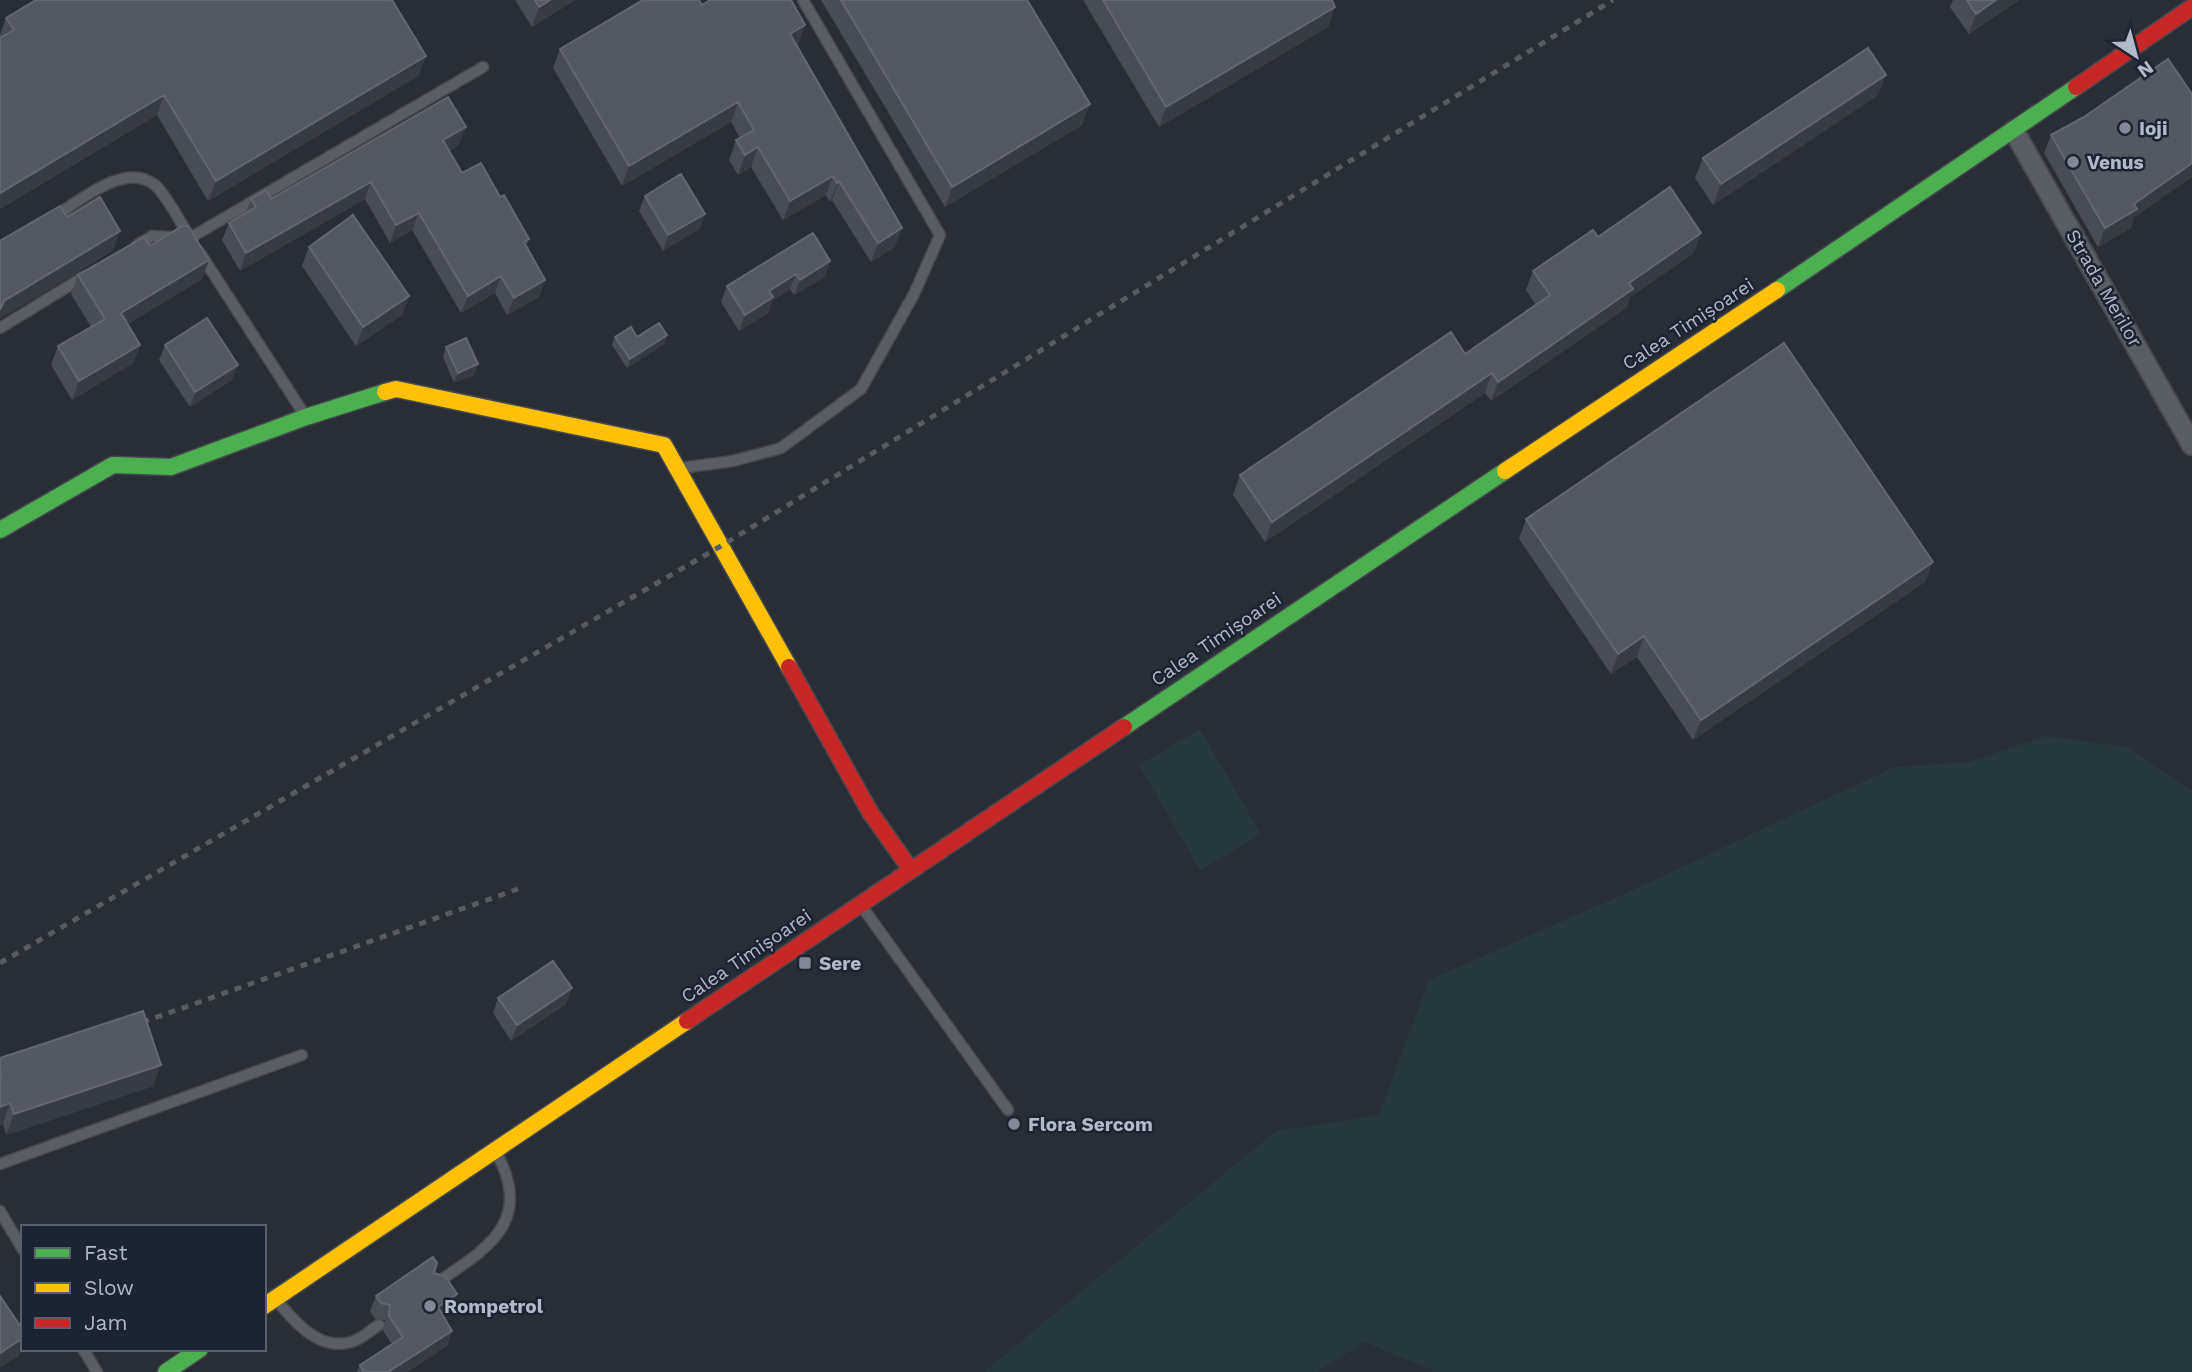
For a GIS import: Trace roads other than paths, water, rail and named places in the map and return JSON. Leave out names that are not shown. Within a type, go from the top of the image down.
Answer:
[{"type":"main road","name":"Calea Timișoarei","points":[[270,1302],[2014,131],[2192,7]]},
{"type":"main road","points":[[0,530],[113,465],[170,467],[306,417],[397,388],[664,445],[870,812],[911,870]]},
{"type":"main road","points":[[166,1372],[197,1351]]},
{"type":"street","name":"Strada Merilor","points":[[2014,131],[2192,445]]},
{"type":"lane","points":[[677,468],[733,461],[781,449],[861,389],[914,294],[940,235],[803,0]]},
{"type":"lane","points":[[128,250],[152,236],[190,238],[483,67]]},
{"type":"lane","points":[[47,221],[105,186],[124,178],[141,176],[157,187],[306,417]]},
{"type":"lane","points":[[0,328],[93,271]]},
{"type":"lane","points":[[860,904],[1008,1110]]},
{"type":"lane","points":[[0,1164],[302,1055]]},
{"type":"lane","points":[[435,1285],[489,1247],[509,1215],[506,1172],[495,1150]]},
{"type":"lane","points":[[0,1211],[21,1247]]},
{"type":"lane","points":[[270,1302],[321,1342],[351,1342],[379,1325]]},
{"type":"lane","points":[[84,1351],[97,1372]]},
{"type":"railway","points":[[0,963],[721,546],[1613,0]]},
{"type":"railway","points":[[129,1027],[518,889]]},
{"type":"place","name":"Ioji","points":[[2125,128]]},
{"type":"place","name":"Venus","points":[[2073,162]]},
{"type":"place","name":"Sere","points":[[805,963]]},
{"type":"place","name":"Flora Sercom","points":[[1014,1124]]},
{"type":"place","name":"Rompetrol","points":[[430,1306]]}]
